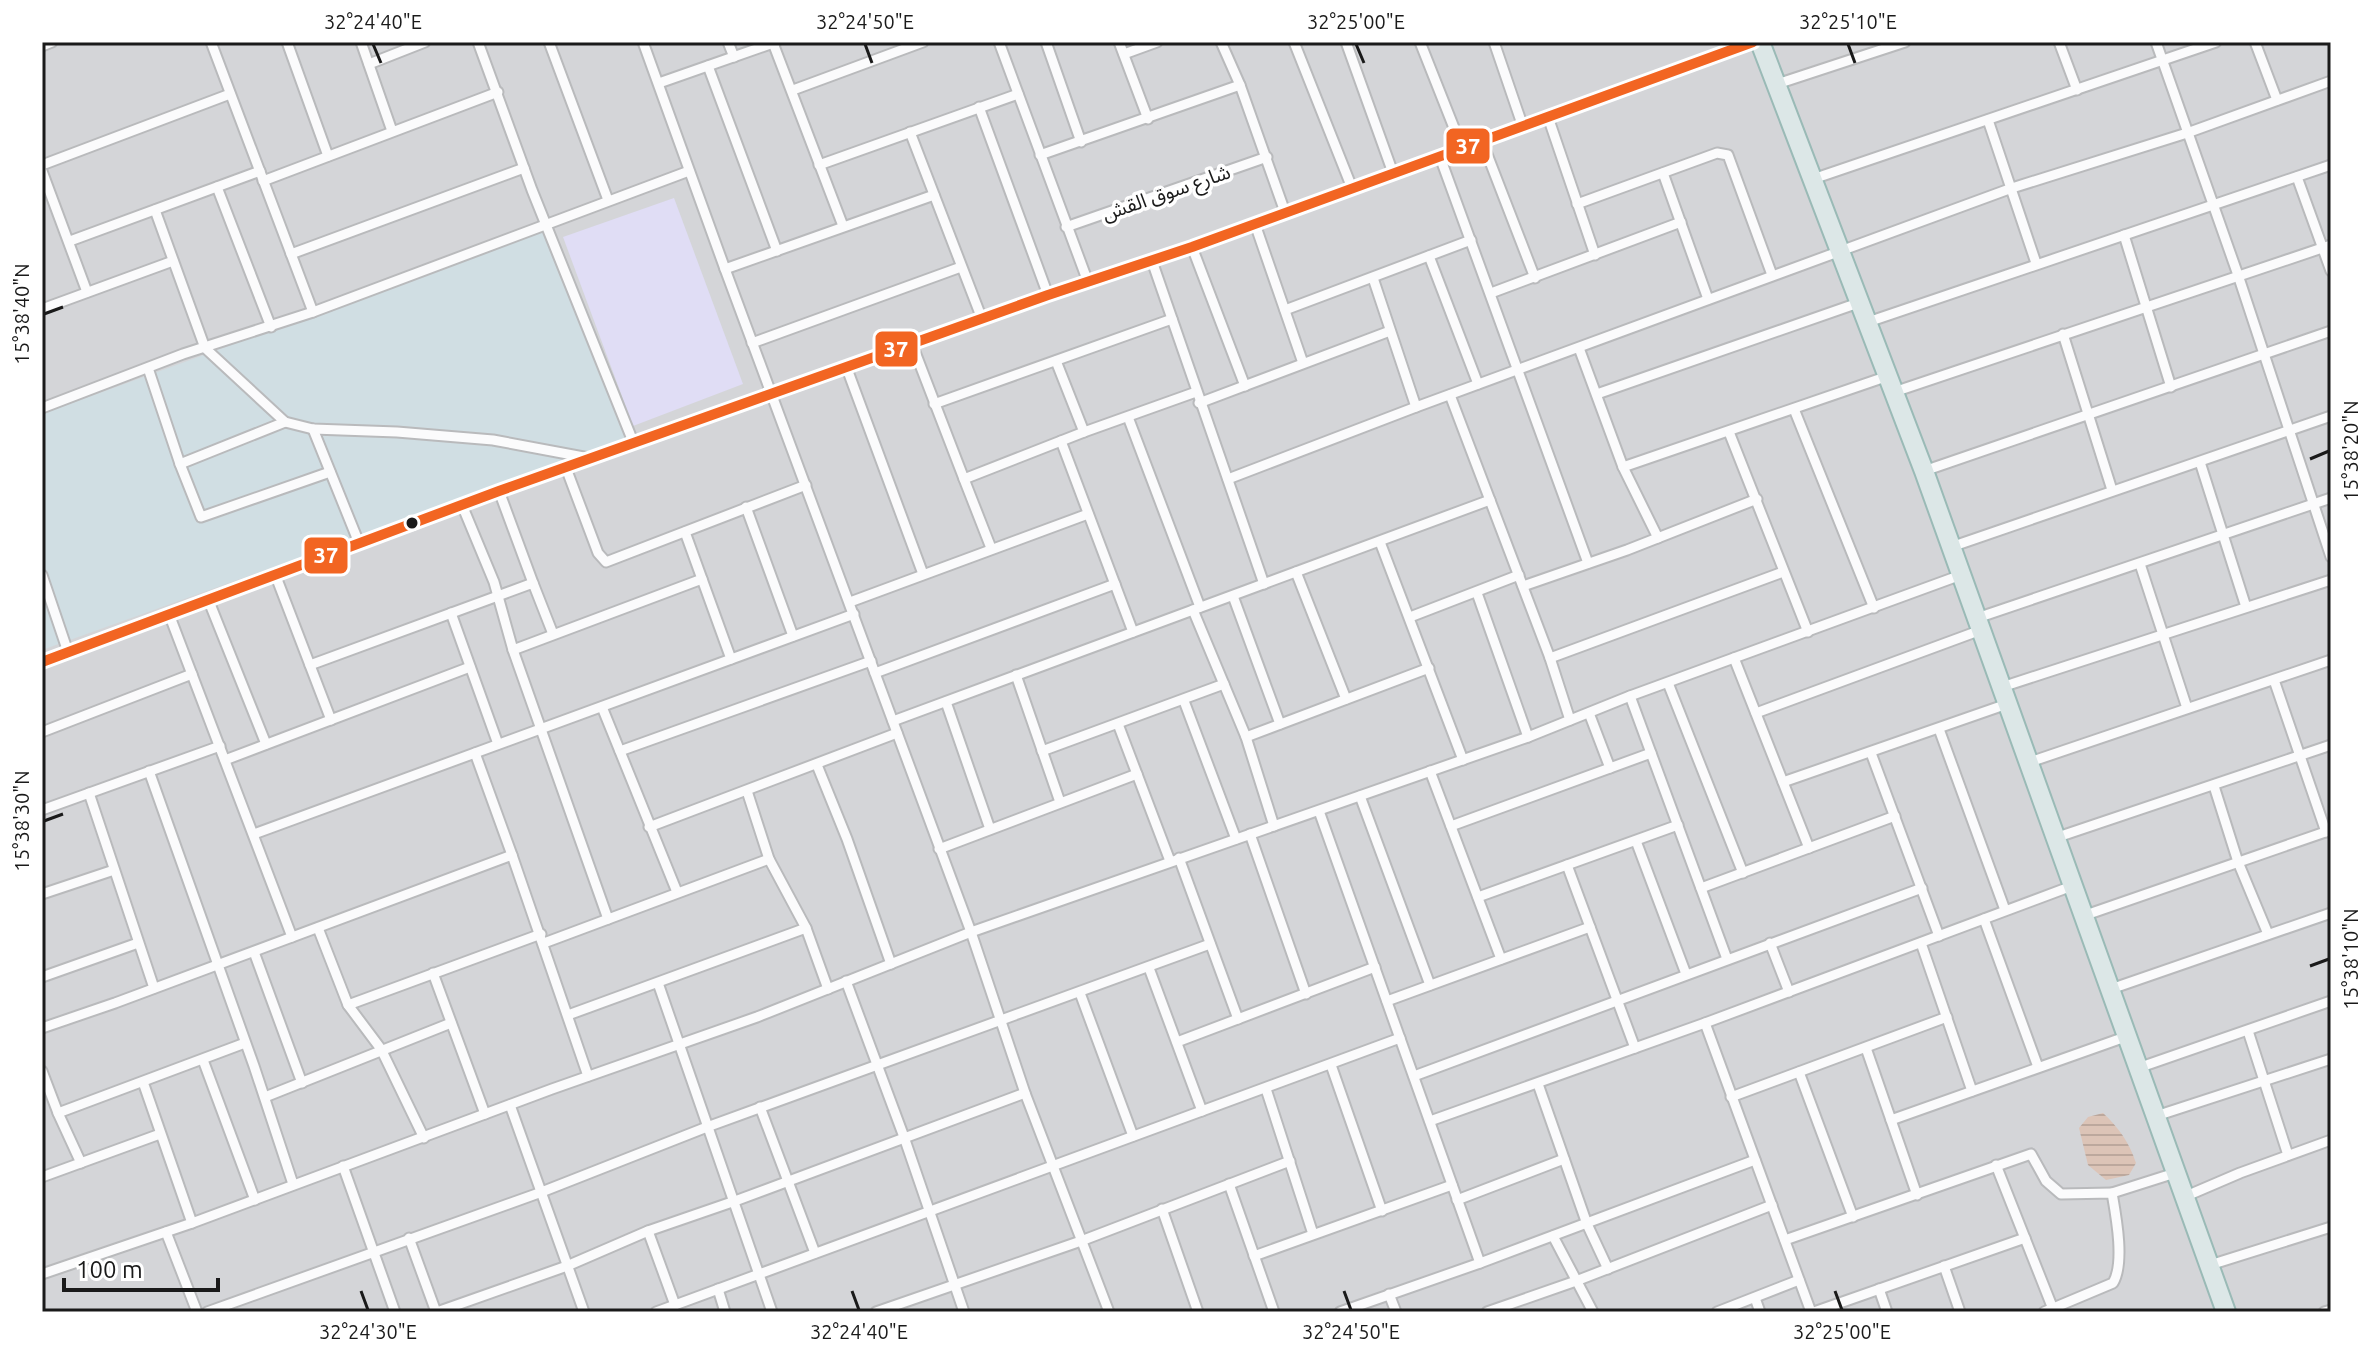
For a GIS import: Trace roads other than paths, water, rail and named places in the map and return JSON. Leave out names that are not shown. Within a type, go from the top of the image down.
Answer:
[{"type":"highway","points":[[1760,42],[1924,471],[2226,1312]]},
{"type":"street","points":[[42,46],[52,42]]},
{"type":"street","points":[[211,42],[313,312]]},
{"type":"street","points":[[287,42],[328,156]]},
{"type":"street","points":[[361,42],[392,131]]},
{"type":"street","points":[[369,64],[425,42]]},
{"type":"street","points":[[478,42],[524,168],[634,444]]},
{"type":"street","points":[[549,42],[608,200]]},
{"type":"street","points":[[643,42],[971,932],[1025,1093],[1107,1312]]},
{"type":"street","points":[[728,42],[734,57]]},
{"type":"street","points":[[793,90],[923,42]]},
{"type":"street","points":[[999,42],[1088,282]]},
{"type":"street","points":[[1046,42],[1081,142]]},
{"type":"street","points":[[1119,42],[1148,119]]},
{"type":"street","points":[[1124,54],[1157,42]]},
{"type":"street","points":[[1221,42],[1240,85],[1285,212]]},
{"type":"street","points":[[1294,42],[1352,188]]},
{"type":"street","points":[[1346,42],[1393,173]]},
{"type":"street","points":[[1420,42],[1462,148]]},
{"type":"street","points":[[1494,42],[1523,127]]},
{"type":"street","points":[[42,662],[771,392],[1192,247],[1753,42]]},
{"type":"street","points":[[1777,84],[1905,42]]},
{"type":"street","points":[[2059,42],[2077,90]]},
{"type":"street","points":[[2156,42],[2238,275],[2331,557]]},
{"type":"street","points":[[1813,179],[2216,42]]},
{"type":"street","points":[[2255,42],[2277,100]]},
{"type":"street","points":[[659,83],[775,43],[843,226]]},
{"type":"street","points":[[708,66],[777,251]]},
{"type":"street","points":[[1228,479],[2012,188],[2187,133],[2331,81]]},
{"type":"street","points":[[1040,155],[1240,85]]},
{"type":"street","points":[[70,241],[217,187],[328,156],[498,92]]},
{"type":"street","points":[[42,165],[230,94]]},
{"type":"street","points":[[819,165],[1018,94]]},
{"type":"street","points":[[979,107],[1048,295]]},
{"type":"street","points":[[1548,117],[1595,255]]},
{"type":"street","points":[[1988,120],[2036,263]]},
{"type":"street","points":[[910,132],[982,319]]},
{"type":"street","points":[[1482,141],[1535,278]]},
{"type":"street","points":[[1577,204],[1724,152],[1728,155],[1772,275]]},
{"type":"street","name":"شارع سوق القش","points":[[1066,227],[1267,157]]},
{"type":"street","points":[[1440,157],[1588,563]]},
{"type":"street","points":[[1868,322],[2331,165]]},
{"type":"street","points":[[291,254],[524,168]]},
{"type":"street","points":[[42,171],[87,292]]},
{"type":"street","points":[[42,408],[313,312],[689,171]]},
{"type":"street","points":[[1663,173],[1708,299]]},
{"type":"street","points":[[2297,177],[2327,246],[2331,271]]},
{"type":"street","points":[[217,187],[271,327]]},
{"type":"street","points":[[725,269],[934,195]]},
{"type":"street","points":[[155,210],[205,348],[285,422],[313,429],[452,435],[592,459]]},
{"type":"street","points":[[1491,293],[1681,222]]},
{"type":"street","points":[[1255,224],[1303,363]]},
{"type":"street","points":[[2124,235],[2171,387]]},
{"type":"street","points":[[1285,310],[1471,240]]},
{"type":"street","points":[[1623,467],[1794,409],[2063,334],[2327,246]]},
{"type":"street","points":[[1192,247],[1245,386]]},
{"type":"street","points":[[1429,256],[1478,384]]},
{"type":"street","points":[[42,309],[173,261]]},
{"type":"street","points":[[1152,261],[1264,584]]},
{"type":"street","points":[[752,343],[961,267]]},
{"type":"street","points":[[1373,278],[1416,407]]},
{"type":"street","points":[[1597,394],[1861,302]]},
{"type":"street","points":[[934,404],[1172,319]]},
{"type":"street","points":[[964,479],[1084,432],[1245,386],[1390,331]]},
{"type":"street","points":[[1924,471],[2331,331]]},
{"type":"street","points":[[2063,334],[2112,490]]},
{"type":"street","points":[[912,344],[991,548]]},
{"type":"street","points":[[1579,348],[1623,467],[1658,538]]},
{"type":"street","points":[[1056,361],[1084,432]]},
{"type":"street","points":[[846,366],[923,574]]},
{"type":"street","points":[[148,368],[200,515],[204,517],[330,472]]},
{"type":"street","points":[[1450,395],[1550,658],[1570,720]]},
{"type":"street","points":[[1794,409],[1874,608]]},
{"type":"street","points":[[1951,547],[2331,416]]},
{"type":"street","points":[[1128,417],[1196,609],[1246,737],[1274,826]]},
{"type":"street","points":[[180,464],[285,422]]},
{"type":"street","points":[[313,429],[359,543]]},
{"type":"street","points":[[1729,432],[1808,632]]},
{"type":"street","points":[[1061,441],[1133,632]]},
{"type":"street","points":[[2200,462],[2246,607]]},
{"type":"street","points":[[566,468],[604,562],[806,485]]},
{"type":"street","points":[[499,491],[553,634]]},
{"type":"street","points":[[1756,713],[1979,624],[2331,498]]},
{"type":"street","points":[[1410,617],[1477,593],[1588,563],[1757,499]]},
{"type":"street","points":[[893,721],[1490,500]]},
{"type":"street","points":[[462,505],[499,595],[513,650],[608,919]]},
{"type":"street","points":[[746,507],[793,636]]},
{"type":"street","points":[[850,602],[1088,514]]},
{"type":"street","points":[[685,532],[731,659]]},
{"type":"street","points":[[1380,542],[1463,760]]},
{"type":"street","points":[[2140,564],[2187,708]]},
{"type":"street","points":[[1296,572],[1346,699]]},
{"type":"street","points":[[1550,658],[1783,572]]},
{"type":"street","points":[[275,574],[331,720]]},
{"type":"street","points":[[42,575],[68,652]]},
{"type":"street","points":[[42,1274],[192,1223],[588,1076],[679,1046],[971,932],[1528,737],[1630,696],[1961,575]]},
{"type":"street","points":[[513,650],[702,579]]},
{"type":"street","points":[[1783,782],[1939,729],[2004,696],[2163,635],[2331,580]]},
{"type":"street","points":[[310,665],[533,583]]},
{"type":"street","points":[[875,673],[1115,584]]},
{"type":"street","points":[[1477,593],[1528,737]]},
{"type":"street","points":[[1233,596],[1280,724]]},
{"type":"street","points":[[208,599],[266,744]]},
{"type":"street","points":[[451,613],[498,744]]},
{"type":"street","points":[[169,614],[292,937]]},
{"type":"street","points":[[254,834],[854,614]]},
{"type":"street","points":[[1734,658],[1809,848]]},
{"type":"street","points":[[2027,763],[2331,660]]},
{"type":"street","points":[[620,751],[871,661]]},
{"type":"street","points":[[225,760],[470,667]]},
{"type":"street","points":[[1246,737],[1429,668]]},
{"type":"street","points":[[42,732],[192,674]]},
{"type":"street","points":[[1016,675],[1060,802]]},
{"type":"street","points":[[2083,916],[2328,831],[2274,680]]},
{"type":"street","points":[[1668,683],[1743,873]]},
{"type":"street","points":[[1042,751],[1224,684]]},
{"type":"street","points":[[1630,696],[1727,959]]},
{"type":"street","points":[[1184,701],[1236,839]]},
{"type":"street","points":[[946,702],[990,829]]},
{"type":"street","points":[[602,707],[677,892]]},
{"type":"street","points":[[1589,713],[1610,768]]},
{"type":"street","points":[[1118,724],[1238,1019]]},
{"type":"street","points":[[1939,729],[2005,910]]},
{"type":"street","points":[[649,827],[897,733]]},
{"type":"street","points":[[2055,838],[2331,745]]},
{"type":"street","points":[[42,810],[220,746]]},
{"type":"street","points":[[475,753],[588,1076]]},
{"type":"street","points":[[1451,826],[1651,753]]},
{"type":"street","points":[[1871,753],[1939,936]]},
{"type":"street","points":[[817,765],[891,964]]},
{"type":"street","points":[[149,771],[293,1184]]},
{"type":"street","points":[[1430,771],[1501,959]]},
{"type":"street","points":[[939,849],[1137,774]]},
{"type":"street","points":[[2214,786],[2238,862],[2268,934]]},
{"type":"street","points":[[747,791],[769,859],[806,928],[828,989]]},
{"type":"street","points":[[89,793],[154,988]]},
{"type":"street","points":[[1360,796],[1430,985]]},
{"type":"street","points":[[1319,811],[1480,1263]]},
{"type":"street","points":[[1701,888],[1895,816]]},
{"type":"street","points":[[1478,897],[1678,825]]},
{"type":"street","points":[[1250,834],[1306,994]]},
{"type":"street","points":[[1636,841],[1686,974]]},
{"type":"street","points":[[42,1028],[512,855]]},
{"type":"street","points":[[348,1005],[433,973],[608,919],[769,859]]},
{"type":"street","points":[[1567,865],[1635,1048]]},
{"type":"street","points":[[42,894],[114,870]]},
{"type":"street","points":[[1430,1121],[1705,1023],[2072,886]]},
{"type":"street","points":[[1414,1076],[1922,888]]},
{"type":"street","points":[[2108,990],[2331,913]]},
{"type":"street","points":[[1984,919],[2038,1067]]},
{"type":"street","points":[[1387,1001],[1590,927]]},
{"type":"street","points":[[318,928],[348,1005],[381,1049],[424,1138]]},
{"type":"street","points":[[568,1015],[806,928]]},
{"type":"street","points":[[42,977],[138,943]]},
{"type":"street","points":[[1770,943],[1789,992]]},
{"type":"street","points":[[1921,943],[1972,1091]]},
{"type":"street","points":[[207,1312],[539,1193],[760,1107],[1210,944]]},
{"type":"street","points":[[254,952],[302,1083]]},
{"type":"street","points":[[1177,1042],[1375,967]]},
{"type":"street","points":[[1149,968],[1202,1111]]},
{"type":"street","points":[[433,973],[485,1114]]},
{"type":"street","points":[[846,981],[964,1312]]},
{"type":"street","points":[[658,983],[772,1312]]},
{"type":"street","points":[[1080,993],[1133,1136]]},
{"type":"street","points":[[2137,1068],[2331,1001]]},
{"type":"street","points":[[1731,1097],[1947,1017]]},
{"type":"street","points":[[265,1097],[451,1023]]},
{"type":"street","points":[[1705,1023],[1812,1312],[2025,1238]]},
{"type":"street","points":[[2248,1031],[2288,1155]]},
{"type":"street","points":[[1891,1120],[2125,1037]]},
{"type":"street","points":[[656,1312],[1400,1038]]},
{"type":"street","points":[[58,1113],[245,1043]]},
{"type":"street","points":[[1866,1048],[1917,1195]]},
{"type":"street","points":[[2155,1117],[2331,1059]]},
{"type":"street","points":[[203,1060],[255,1200]]},
{"type":"street","points":[[1331,1065],[1382,1211]]},
{"type":"street","points":[[42,1071],[81,1163]]},
{"type":"street","points":[[1799,1072],[1853,1217]]},
{"type":"street","points":[[143,1082],[192,1223]]},
{"type":"street","points":[[1538,1084],[1587,1224],[1608,1269]]},
{"type":"street","points":[[1266,1089],[1313,1234]]},
{"type":"street","points":[[409,1238],[436,1312],[462,1308],[648,1231],[1025,1093]]},
{"type":"street","points":[[510,1105],[584,1312]]},
{"type":"street","points":[[760,1107],[815,1253]]},
{"type":"street","points":[[42,1177],[160,1134]]},
{"type":"street","points":[[2184,1197],[2331,1140]]},
{"type":"street","points":[[1785,1240],[2031,1154],[2046,1181],[2064,1195],[2112,1193],[2175,1173]]},
{"type":"street","points":[[1457,1200],[1564,1159]]},
{"type":"street","points":[[1340,1312],[1755,1160]]},
{"type":"street","points":[[876,1312],[1081,1241],[1290,1161]]},
{"type":"street","points":[[1996,1165],[2025,1238],[2048,1310],[2109,1287],[2116,1279],[2118,1235],[2112,1193]]},
{"type":"street","points":[[343,1166],[395,1312]]},
{"type":"street","points":[[1229,1184],[1274,1312]]},
{"type":"street","points":[[1254,1256],[1452,1185]]},
{"type":"street","points":[[1487,1312],[1515,1308],[1772,1205]]},
{"type":"street","points":[[1162,1209],[1198,1312]]},
{"type":"street","points":[[2210,1265],[2331,1227]]},
{"type":"street","points":[[648,1231],[675,1305]]},
{"type":"street","points":[[166,1232],[197,1312]]},
{"type":"street","points":[[1553,1236],[1593,1312]]},
{"type":"street","points":[[1944,1266],[1960,1312]]},
{"type":"street","points":[[1717,1312],[1799,1280]]},
{"type":"street","points":[[718,1289],[725,1312]]},
{"type":"street","points":[[1879,1289],[1887,1312]]},
{"type":"street","points":[[1389,1294],[1396,1312]]},
{"type":"street","points":[[1755,1298],[1760,1312]]},
{"type":"street","points":[[2324,1312],[2331,1310]]}]
